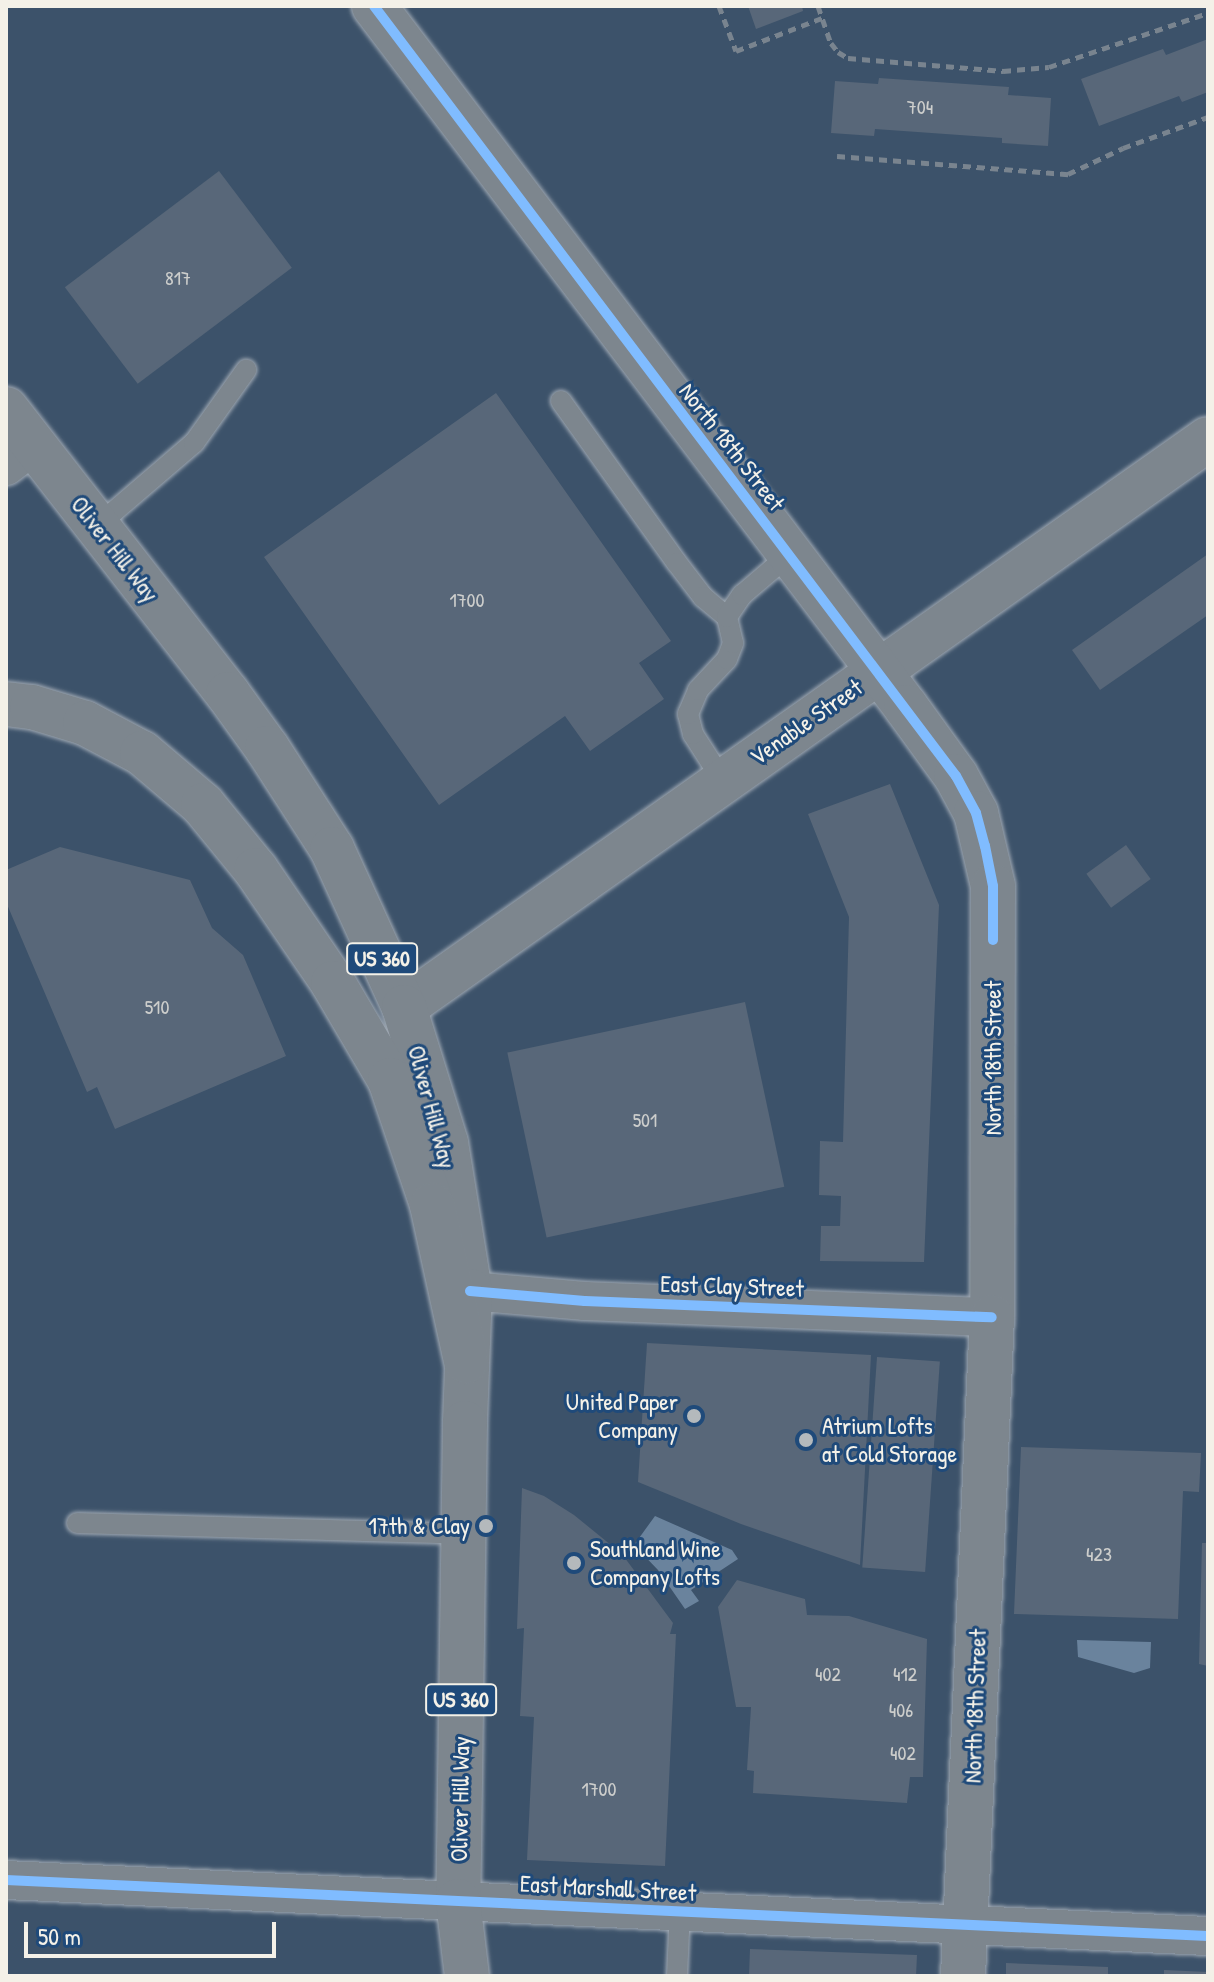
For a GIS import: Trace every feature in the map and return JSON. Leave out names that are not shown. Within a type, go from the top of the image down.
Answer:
[{"type":"main road","name":"North 18th Street","points":[[374,6],[878,671],[956,776],[976,813],[993,886],[992,1317],[963,1976]]},
{"type":"main road","name":"Oliver Hill Way","points":[[6,409],[20,456],[97,526],[228,694],[332,849],[404,1007],[446,1143],[470,1291],[466,1361],[458,1901],[475,1976]]},
{"type":"main road","name":"Venable Street","points":[[404,1007],[1208,439]]},
{"type":"main road","points":[[6,704],[32,707],[85,723],[142,753],[203,805],[263,878],[333,983],[390,1080],[432,1205],[466,1361]]},
{"type":"street","name":"East Clay Street","points":[[470,1291],[585,1301],[992,1317]]},
{"type":"street","name":"East Marshall Street","points":[[6,1880],[1208,1936]]},
{"type":"lane","points":[[97,526],[194,443],[246,370]]},
{"type":"lane","points":[[561,401],[703,597],[727,617],[733,643],[727,659],[698,690],[688,714],[693,734],[723,781]]},
{"type":"lane","points":[[727,617],[742,595],[790,554]]},
{"type":"lane","points":[[77,1523],[463,1534]]},
{"type":"lane","points":[[677,1976],[680,1911]]},
{"type":"path","points":[[719,6],[736,51],[822,18]]},
{"type":"path","points":[[818,6],[831,43],[848,58],[1003,71],[1049,67],[1208,13]]},
{"type":"path","points":[[837,156],[1068,174],[1123,148],[1208,117]]},
{"type":"water","points":[[655,1516],[732,1550],[738,1559],[691,1590],[699,1601],[685,1609],[658,1570],[634,1545]]},
{"type":"water","points":[[1077,1640],[1151,1642],[1150,1668],[1134,1673],[1078,1657]]},
{"type":"building","points":[[748,6],[802,6],[803,11],[756,29]]},
{"type":"building","points":[[1208,39],[1208,92],[1182,102],[1179,96],[1099,126],[1081,79],[1163,49],[1166,55]]},
{"type":"building","points":[[879,78],[1009,87],[1008,95],[1051,98],[1048,146],[1002,143],[1002,138],[875,129],[874,136],[831,133],[835,81],[878,84]]},
{"type":"building","points":[[219,171],[292,268],[138,384],[65,287]]},
{"type":"building","points":[[496,393],[671,641],[639,663],[664,699],[590,751],[565,716],[439,805],[264,557]]},
{"type":"building","points":[[1208,554],[1208,615],[1100,690],[1072,650]]},
{"type":"building","points":[[890,784],[939,905],[924,1262],[820,1261],[821,1226],[840,1226],[841,1196],[819,1195],[820,1141],[843,1142],[849,917],[808,814]]},
{"type":"building","points":[[1126,845],[1151,879],[1111,908],[1086,874]]},
{"type":"building","points":[[60,847],[190,880],[212,928],[243,955],[286,1056],[115,1129],[97,1087],[87,1092],[6,902],[6,870]]},
{"type":"building","points":[[745,1002],[784,1187],[547,1237],[507,1053]]},
{"type":"building","points":[[647,1343],[871,1355],[860,1565],[741,1524],[638,1482]]},
{"type":"building","name":"Atrium Lofts at Cold Storage","points":[[877,1357],[940,1361],[925,1572],[862,1567]]},
{"type":"building","points":[[1021,1447],[1201,1453],[1199,1492],[1183,1491],[1178,1619],[1014,1614]]},
{"type":"building","points":[[522,1488],[544,1496],[574,1515],[622,1554],[673,1623],[670,1634],[676,1634],[665,1866],[527,1860],[534,1717],[520,1716],[524,1628],[517,1629]]},
{"type":"building","points":[[1202,1543],[1208,1543],[1208,1666],[1199,1664]]},
{"type":"building","points":[[737,1580],[805,1599],[807,1615],[849,1616],[927,1639],[923,1777],[910,1777],[907,1803],[753,1793],[754,1771],[747,1770],[751,1707],[736,1707],[718,1607]]},
{"type":"building","points":[[750,1949],[917,1955],[916,1976],[749,1976]]},
{"type":"building","points":[[1006,1963],[1108,1967],[1108,1976],[1006,1976]]},
{"type":"building","points":[[1164,1970],[1208,1972],[1208,1976],[1164,1976]]},
{"type":"cycle path","points":[[374,6],[956,776],[976,813],[985,846],[993,886],[993,940]]},
{"type":"cycle path","points":[[470,1291],[585,1301],[992,1317]]},
{"type":"cycle path","points":[[6,1880],[1208,1936]]},
{"type":"place","name":"United Paper Company","points":[[694,1416]]},
{"type":"place","name":"Atrium Lofts at Cold Storage","points":[[806,1440]]},
{"type":"place","name":"17th & Clay","points":[[486,1526]]},
{"type":"place","name":"Southland Wine Company Lofts","points":[[574,1563]]}]
